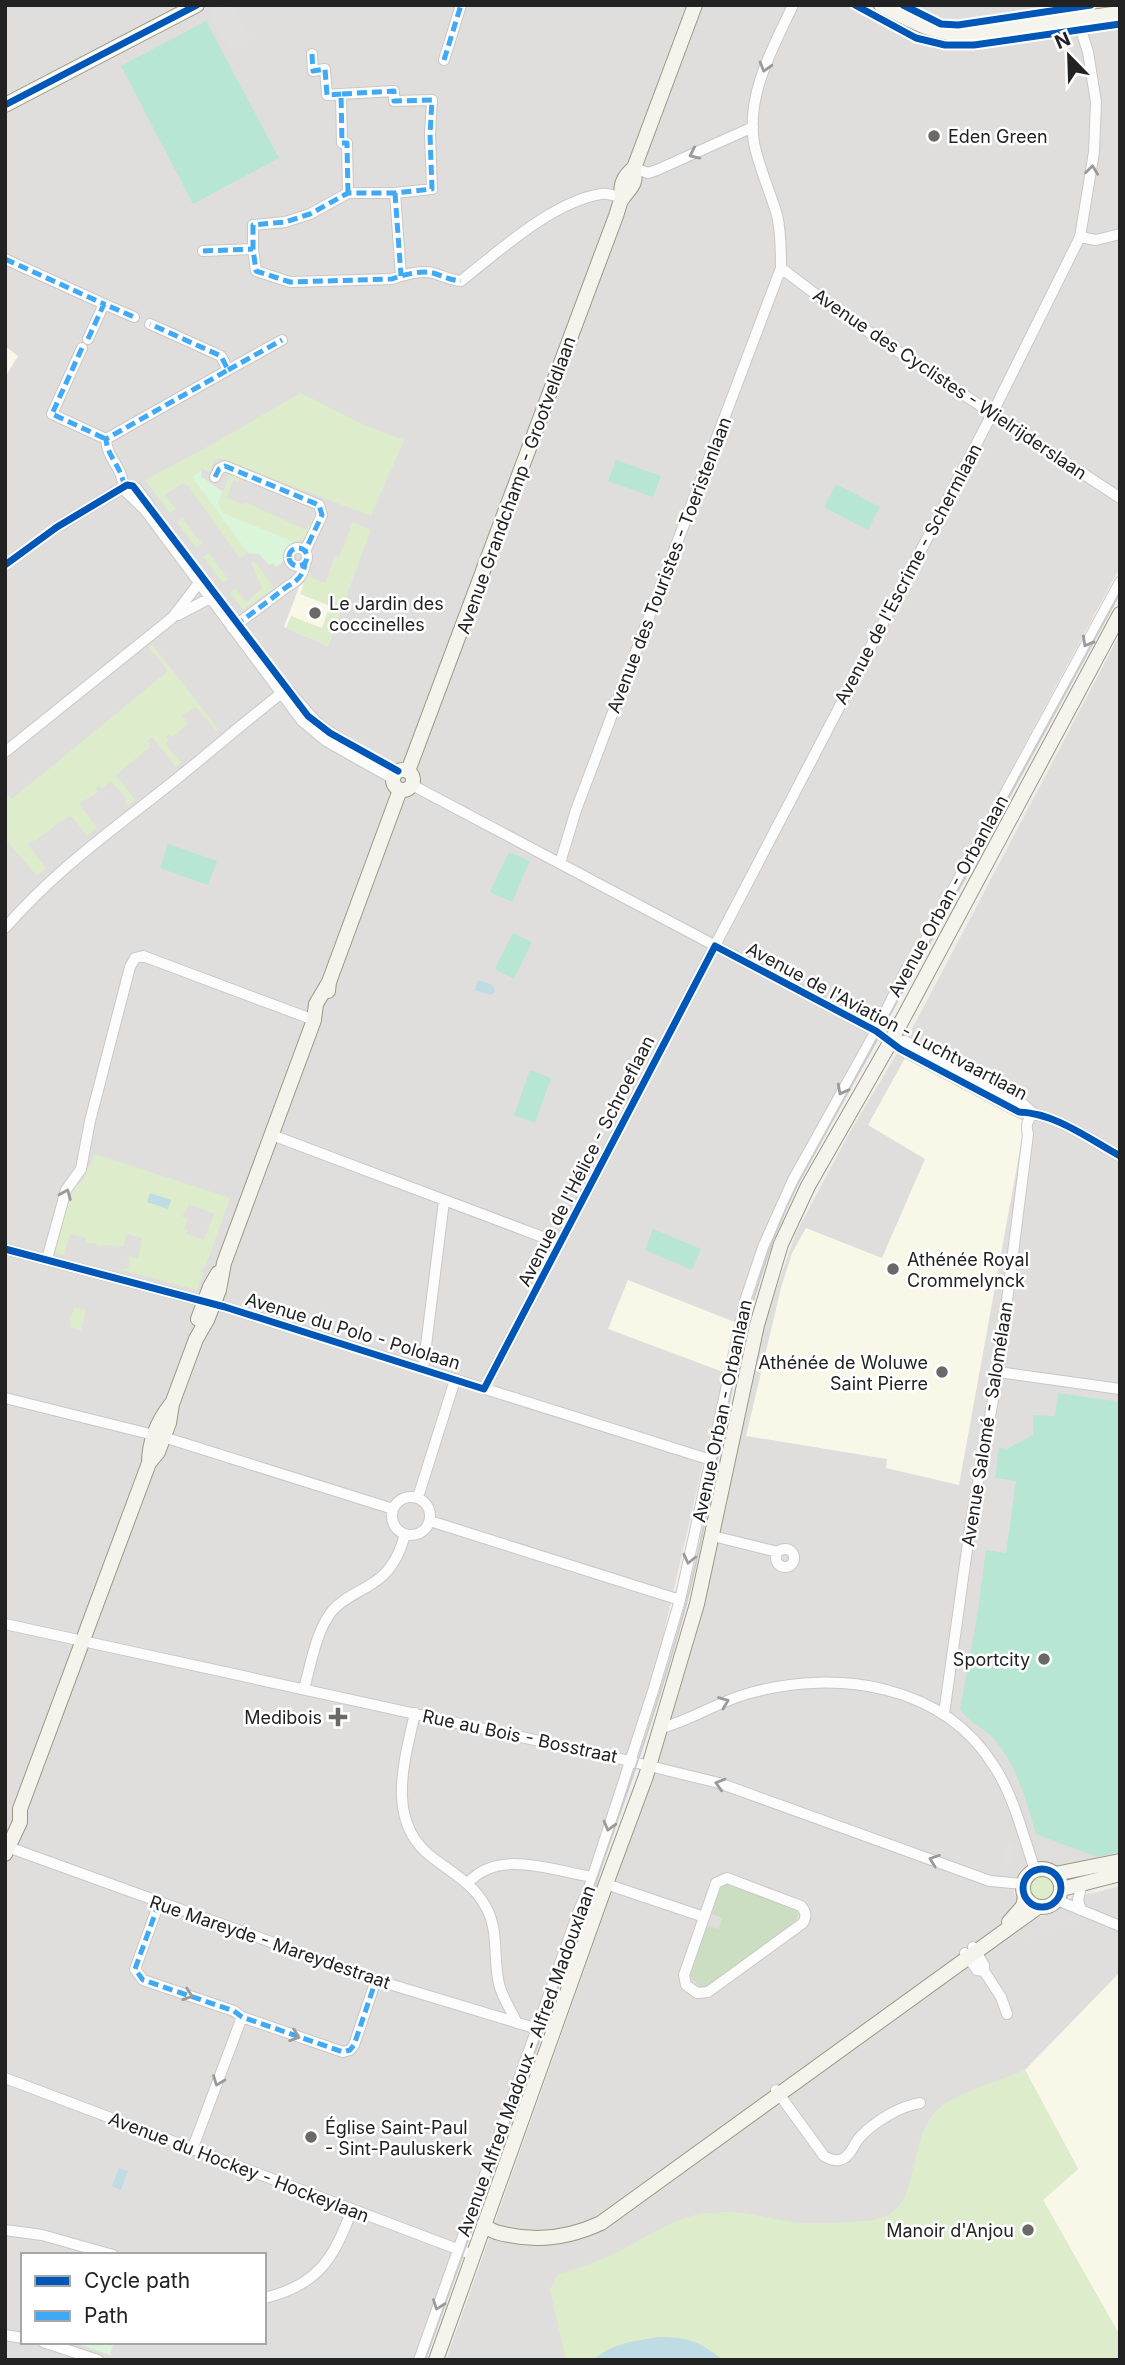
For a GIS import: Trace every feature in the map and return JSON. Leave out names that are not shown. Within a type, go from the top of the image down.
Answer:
[{"type":"street","points":[[5,105],[197,5]]},
{"type":"street","points":[[444,60],[461,5]]},
{"type":"street","name":"Avenue Grandchamp - Grootveldlaan","points":[[20,1809],[149,1463],[158,1452],[159,1436],[170,1421],[172,1404],[196,1339],[198,1317],[209,1303],[210,1287],[224,1263],[272,1135],[314,1020],[316,1004],[329,982],[402,780],[623,198],[620,190],[626,175],[634,169],[695,5]]},
{"type":"street","points":[[781,268],[780,230],[758,159],[753,127],[754,110],[766,61],[793,5]]},
{"type":"street","points":[[881,5],[926,28],[951,34],[970,34],[1075,12],[1120,13]]},
{"type":"street","name":"Avenue de l'Escrime - Schermlaan","points":[[715,946],[992,414],[1080,237],[1094,152],[1096,102],[1088,52],[1075,12]]},
{"type":"street","points":[[312,54],[313,71],[326,69],[327,95],[394,90],[394,101],[432,100],[432,189],[348,194],[310,214],[285,222],[253,225],[256,271],[290,282],[392,279],[431,272],[445,279],[461,281],[517,237],[562,209],[602,194],[623,198]]},
{"type":"street","points":[[341,94],[342,143],[347,143],[348,194]]},
{"type":"street","points":[[634,169],[648,173],[657,170],[753,127]]},
{"type":"street","points":[[395,193],[401,276]]},
{"type":"street","points":[[1080,237],[1096,240],[1120,234]]},
{"type":"street","points":[[204,251],[253,249]]},
{"type":"street","points":[[5,260],[134,317]]},
{"type":"street","name":"Avenue des Cyclistes - Wielrijderslaan","points":[[781,268],[843,315],[1120,498]]},
{"type":"street","name":"Avenue des Touristes - Toeristenlaan","points":[[560,863],[576,810],[781,268]]},
{"type":"street","points":[[104,304],[52,414],[106,439],[282,340]]},
{"type":"street","points":[[150,324],[220,356],[228,370]]},
{"type":"street","name":"Avenue de l'Aviation - Luchtvaartlaan","points":[[106,439],[106,449],[120,470],[125,493],[133,497],[145,510],[208,589],[284,691],[302,721],[313,732],[390,777],[402,780],[876,1031],[900,1049],[1019,1112],[1050,1118],[1120,1156]]},
{"type":"street","points":[[215,477],[219,469],[225,466],[319,505],[322,515],[305,557],[300,578],[235,626]]},
{"type":"street","points":[[5,565],[57,527],[124,487]]},
{"type":"street","points":[[288,586],[292,574],[289,558],[292,551],[298,548],[305,557]]},
{"type":"street","name":"Avenue Orban - Orbanlaan","points":[[630,1761],[680,1600],[746,1298],[763,1247],[793,1180],[1120,582]]},
{"type":"street","points":[[5,752],[208,589]]},
{"type":"street","points":[[172,618],[208,589]]},
{"type":"street","name":"Avenue Orban - Orbanlaan","points":[[649,1766],[697,1604],[757,1325],[773,1267],[791,1222],[808,1186],[891,1041],[1120,614]]},
{"type":"street","points":[[5,928],[67,864],[180,777],[284,691]]},
{"type":"street","name":"Avenue de l'Hélice - Schroeflaan","points":[[484,1389],[715,946]]},
{"type":"street","points":[[47,1259],[65,1190],[81,1169],[90,1121],[130,967],[135,958],[143,956],[314,1020]]},
{"type":"street","name":"Avenue Salomé - Salomélaan","points":[[944,1714],[971,1521],[998,1372],[1028,1134],[1026,1129],[1033,1113]]},
{"type":"street","points":[[272,1135],[561,1244]]},
{"type":"street","points":[[423,1370],[444,1201]]},
{"type":"street","name":"Avenue du Polo - Pololaan","points":[[5,1249],[209,1303],[711,1460]]},
{"type":"street","points":[[998,1372],[1120,1389]]},
{"type":"street","points":[[418,1497],[455,1380]]},
{"type":"street","points":[[5,1398],[159,1436],[393,1509]]},
{"type":"street","points":[[418,1497],[427,1504],[430,1521],[422,1532],[415,1535],[405,1534],[398,1530],[393,1522],[393,1509],[402,1499],[418,1497]]},
{"type":"street","points":[[430,1521],[680,1600]]},
{"type":"street","points":[[304,1689],[323,1627],[331,1613],[342,1601],[387,1572],[397,1559],[405,1534]]},
{"type":"street","points":[[713,1536],[778,1552]]},
{"type":"street","name":"Rue au Bois - Bosstraat","points":[[5,1624],[630,1761],[754,1794],[1024,1891]]},
{"type":"street","points":[[661,1728],[729,1699],[774,1687],[811,1683],[856,1683],[901,1694],[944,1714],[973,1738],[986,1753],[1003,1780],[1035,1870]]},
{"type":"street","points":[[651,1698],[668,1704]]},
{"type":"street","points":[[415,1713],[403,1770],[401,1800],[405,1821],[416,1840],[431,1857],[468,1883],[483,1900],[492,1918],[499,1985],[517,2023]]},
{"type":"street","name":"Avenue Alfred Madoux - Alfred Madouxlaan","points":[[419,2360],[592,1877],[630,1761]]},
{"type":"street","name":"Avenue Alfred Madoux - Alfred Madouxlaan","points":[[436,2360],[649,1766]]},
{"type":"street","points":[[5,1830],[20,1809]]},
{"type":"street","points":[[6,1849],[20,1822],[20,1809]]},
{"type":"street","name":"Rue Mareyde - Mareydestraat","points":[[6,1849],[376,1980],[538,2028]]},
{"type":"street","points":[[971,1952],[1016,1915],[1026,1877],[1035,1870],[1045,1869],[1055,1874],[1120,1861]]},
{"type":"street","points":[[468,1883],[474,1875],[505,1865],[536,1866],[592,1877]]},
{"type":"street","points":[[1055,1874],[1059,1894],[1081,1910],[1120,1926]]},
{"type":"street","points":[[484,2224],[495,2232],[534,2239],[560,2237],[601,2223],[971,1952],[1038,1907],[1049,1906],[1059,1894],[1082,1883],[1120,1874]]},
{"type":"street","points":[[727,1878],[801,1906],[806,1919],[793,1931],[702,1994],[684,1981],[704,1917],[716,1883],[727,1878]]},
{"type":"street","points":[[1081,1910],[1078,1900],[1082,1883]]},
{"type":"street","points":[[606,1884],[704,1917]]},
{"type":"street","points":[[1024,1891],[1038,1907]]},
{"type":"street","points":[[159,1903],[135,1969],[138,1975],[143,1980],[234,2011],[242,2017],[343,2052],[354,2045],[376,1980]]},
{"type":"street","points":[[971,1952],[978,1970],[984,1971],[1001,1997],[1007,2014]]},
{"type":"street","points":[[192,2150],[242,2017]]},
{"type":"street","name":"Avenue du Hockey - Hockeylaan","points":[[5,2078],[473,2255]]},
{"type":"street","points":[[777,2092],[824,2156],[831,2160],[846,2156],[862,2134],[906,2105],[920,2103]]},
{"type":"street","points":[[266,2298],[284,2294],[304,2284],[325,2266],[334,2252],[352,2209]]},
{"type":"street","points":[[5,2230],[42,2235],[106,2253]]},
{"type":"street","points":[[49,2344],[98,2360]]},
{"type":"shaded area","points":[[5,5],[1120,5],[1120,567],[781,1198],[737,1323],[629,1281],[612,1318],[726,1373],[637,1749],[416,2360],[5,2360]]},
{"type":"shaded area","points":[[221,5],[232,5],[251,40],[230,51],[209,12]]},
{"type":"shaded area","points":[[5,346],[18,356],[5,377]]},
{"type":"shaded area","name":"Le Jardin des coccinelles","points":[[304,583],[345,600],[328,646],[284,627],[299,587]]},
{"type":"shaded area","points":[[1120,634],[1120,1855],[1065,1868],[1040,1865],[1022,1869],[1014,1882],[1014,1894],[1034,1916],[1043,1916],[1060,1908],[1072,1896],[1120,1886],[1120,2360],[446,2360],[655,1771],[686,1669],[765,1321],[796,1233],[851,1130],[913,1027]]},
{"type":"shaded area","name":"Athénée Royal Crommelynck","points":[[905,1058],[1025,1122],[959,1485],[886,1468],[887,1459],[746,1436],[781,1288],[792,1253],[806,1228],[882,1258],[925,1159],[868,1125]]},
{"type":"shaded area","points":[[628,1280],[737,1323],[726,1373],[608,1329]]},
{"type":"shaded area","points":[[989,1477],[1016,1481],[1006,1553],[978,1549]]},
{"type":"shaded area","points":[[1009,1840],[1015,1846],[1005,1876],[999,1869]]},
{"type":"shaded area","points":[[1042,1842],[1079,1856],[1074,1860],[1037,1847]]},
{"type":"shaded area","points":[[1074,1917],[1076,1923],[1025,1940],[1023,1934]]},
{"type":"shaded area","points":[[1120,1972],[1120,2336],[1043,2200],[1078,2169],[1025,2070]]},
{"type":"green space","points":[[206,21],[279,158],[193,204],[121,66]]},
{"type":"green space","points":[[301,393],[366,426],[404,440],[371,516],[220,458],[214,460],[210,473],[202,468],[192,477],[248,553],[240,558],[188,486],[183,483],[165,495],[176,509],[170,513],[145,480],[209,446]]},
{"type":"green space","points":[[616,460],[661,476],[653,497],[608,481]]},
{"type":"green space","points":[[202,469],[201,477],[223,491],[218,503],[223,513],[295,542],[286,549],[284,561],[276,567],[272,563],[269,565],[259,554],[248,553],[192,477]]},
{"type":"green space","points":[[230,474],[240,477],[238,482],[233,480],[227,498],[244,505],[245,502],[306,530],[315,509],[317,514],[307,539],[295,542],[223,513],[218,503]]},
{"type":"green space","points":[[836,484],[880,507],[868,530],[824,507]]},
{"type":"green space","points":[[182,518],[202,544],[196,548],[177,522]]},
{"type":"green space","points":[[353,522],[371,530],[328,646],[286,628],[291,616],[322,628],[330,606],[300,594],[308,572],[311,573],[310,577],[325,583],[335,556],[339,557]]},
{"type":"green space","points":[[209,553],[228,579],[223,583],[203,557]]},
{"type":"green space","points":[[251,562],[257,564],[274,588],[243,610],[230,593],[235,588],[246,602],[262,588]]},
{"type":"green space","points":[[152,644],[219,730],[217,732],[196,707],[182,716],[188,724],[172,737],[169,734],[166,737],[169,741],[165,744],[181,763],[176,767],[152,737],[147,741],[151,746],[116,775],[135,800],[128,806],[126,798],[111,781],[102,789],[99,786],[96,789],[98,792],[79,804],[97,828],[87,836],[72,817],[68,817],[29,842],[28,845],[46,868],[37,876],[5,839],[5,791],[12,799],[168,671],[149,647]]},
{"type":"green space","points":[[168,844],[217,861],[208,885],[160,868]]},
{"type":"green space","points":[[509,852],[530,861],[512,902],[490,892]]},
{"type":"green space","points":[[513,933],[532,942],[514,979],[495,969]]},
{"type":"green space","points":[[530,1070],[551,1078],[535,1123],[514,1115]]},
{"type":"green space","points":[[95,1154],[230,1198],[206,1265],[201,1271],[203,1273],[197,1290],[122,1270],[128,1268],[130,1261],[126,1256],[138,1259],[142,1238],[127,1234],[123,1247],[102,1245],[101,1248],[95,1243],[86,1243],[86,1238],[70,1234],[64,1255],[55,1253],[69,1195],[76,1183],[81,1184]],"holes":[[[189,1204],[214,1214],[204,1240],[186,1234],[188,1230],[184,1228],[188,1219],[182,1217]]]},
{"type":"green space","points":[[653,1229],[701,1249],[692,1270],[645,1250]]},
{"type":"green space","points":[[74,1307],[86,1310],[81,1330],[69,1327]]},
{"type":"green space","name":"Sportcity","points":[[1058,1393],[1120,1402],[1120,1852],[1097,1857],[1036,1834],[1020,1783],[1001,1748],[960,1709],[978,1611],[999,1448],[1007,1449],[1033,1435],[1033,1415],[1055,1416]]},
{"type":"green space","points":[[1042,1874],[1052,1878],[1056,1888],[1052,1898],[1042,1902],[1032,1898],[1028,1888],[1032,1878]]},
{"type":"green space","points":[[725,1884],[790,1907],[798,1914],[796,1922],[707,1987],[700,1987],[690,1976],[707,1926],[719,1929],[722,1918],[712,1914],[721,1885]]},
{"type":"green space","points":[[1025,2070],[1078,2169],[1043,2200],[1120,2336],[1120,2360],[566,2360],[550,2290],[557,2275],[598,2261],[663,2227],[696,2215],[730,2212],[813,2224],[866,2221],[886,2216],[900,2205],[906,2193],[922,2134],[938,2109],[968,2092]]},
{"type":"green space","points":[[78,2344],[113,2344],[110,2355]]},
{"type":"water","points":[[478,980],[493,985],[495,992],[490,995],[475,990]]},
{"type":"water","points":[[150,1193],[171,1200],[168,1209],[147,1202]]},
{"type":"water","points":[[119,2168],[128,2171],[121,2190],[112,2186]]},
{"type":"water","points":[[658,2337],[693,2341],[723,2360],[594,2360],[616,2346]]},
{"type":"tram line","points":[[425,2360],[586,1910],[663,1681],[699,1551],[743,1338],[775,1235],[797,1185],[1120,592]]},
{"type":"marked path","points":[[444,60],[461,5]]},
{"type":"marked path","points":[[312,54],[313,71],[325,69],[327,95],[341,94]]},
{"type":"marked path","points":[[348,193],[347,143],[342,143],[341,94],[394,91],[394,101],[432,100],[432,189],[395,193],[348,193],[310,214],[285,222],[253,225],[256,271],[290,282],[392,279],[423,272],[461,281]]},
{"type":"marked path","points":[[395,193],[401,276]]},
{"type":"marked path","points":[[203,251],[253,249]]},
{"type":"marked path","points":[[5,259],[104,304]]},
{"type":"marked path","points":[[88,339],[104,304],[134,317]]},
{"type":"marked path","points":[[124,487],[106,439],[228,370],[221,356],[150,324]]},
{"type":"marked path","points":[[228,370],[282,340]]},
{"type":"marked path","points":[[82,348],[52,414],[106,439]]},
{"type":"marked path","points":[[215,477],[219,469],[225,466],[319,505],[322,515],[305,551]]},
{"type":"marked path","points":[[298,548],[304,551],[307,557],[304,563],[298,566],[292,563],[289,557],[292,551],[298,548]]},
{"type":"marked path","points":[[235,626],[298,579],[305,563]]},
{"type":"marked path","points":[[159,1903],[135,1969],[143,1980],[234,2011],[242,2017],[343,2052],[354,2045],[376,1980]]},
{"type":"cycle path","points":[[5,105],[197,5]]},
{"type":"cycle path","points":[[855,5],[916,38],[945,45],[974,45],[1120,24]]},
{"type":"cycle path","points":[[903,5],[941,24],[958,25],[1091,5]]},
{"type":"cycle path","points":[[5,565],[57,527],[127,485],[133,486],[308,716],[330,733],[398,771]]},
{"type":"cycle path","points":[[5,1249],[225,1307],[484,1389],[715,946],[876,1031],[900,1049],[1019,1112],[1032,1113],[1059,1122],[1120,1156]]},
{"type":"cycle path","points":[[1042,1869],[1056,1874],[1061,1888],[1056,1902],[1042,1907],[1028,1902],[1023,1888],[1028,1874],[1042,1869]]},
{"type":"place","name":"Eden Green","points":[[934,136]]},
{"type":"place","name":"Le Jardin des coccinelles","points":[[315,613]]},
{"type":"place","name":"Athénée Royal Crommelynck","points":[[893,1269]]},
{"type":"place","name":"Athénée de Woluwe Saint Pierre","points":[[942,1372]]},
{"type":"place","name":"Sportcity","points":[[1044,1659]]},
{"type":"place","name":"Medibois","points":[[338,1717]]},
{"type":"place","name":"Église Saint-Paul - Sint-Pauluskerk","points":[[311,2137]]},
{"type":"place","name":"Manoir d'Anjou","points":[[1028,2230]]}]
